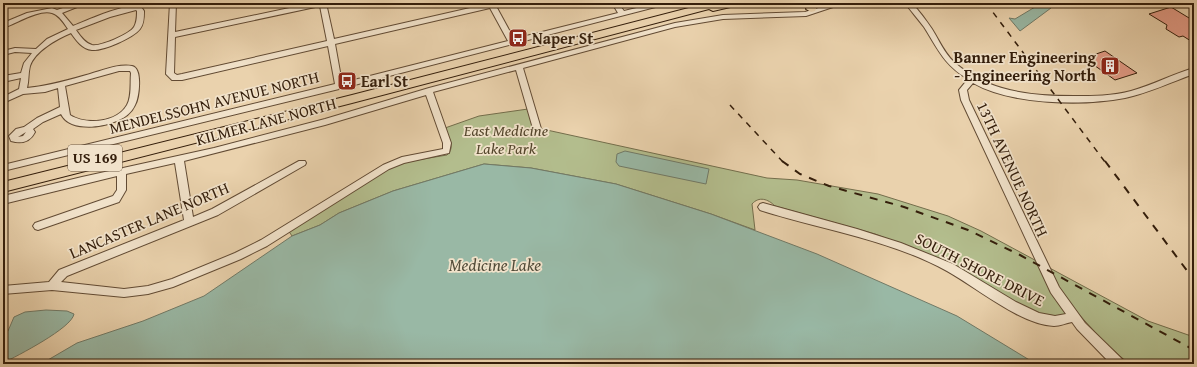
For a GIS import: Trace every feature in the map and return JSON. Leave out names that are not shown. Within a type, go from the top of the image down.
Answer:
[{"type":"highway","name":"US 169","points":[[3,180],[356,93],[701,3]]},
{"type":"highway","name":"US 169","points":[[3,187],[352,99],[720,3]]},
{"type":"highway","points":[[660,19],[735,3]]},
{"type":"street","points":[[57,12],[84,3]]},
{"type":"street","points":[[173,3],[170,74],[175,78],[182,78],[331,43],[472,6],[501,3]]},
{"type":"street","points":[[172,35],[323,3],[339,86]]},
{"type":"street","points":[[615,3],[622,14]]},
{"type":"street","name":"MENDELSSOHN AVENUE NORTH","points":[[3,168],[339,86],[665,3]]},
{"type":"street","name":"KILMER LANE NORTH","points":[[791,15],[823,3]]},
{"type":"street","name":"KILMER LANE NORTH","points":[[3,200],[121,171],[179,159],[325,122],[429,91],[694,21],[742,16],[791,15],[816,12],[842,3]]},
{"type":"street","points":[[908,3],[923,21],[944,55],[957,69],[972,79],[1000,91],[1028,98],[1095,99],[1126,95],[1194,71]]},
{"type":"street","points":[[492,5],[512,42]]},
{"type":"street","points":[[3,26],[33,13],[52,10],[57,12],[66,20],[72,29],[84,45],[95,47],[105,45],[130,34],[138,28],[141,11],[138,8],[130,9],[72,29],[49,41],[38,51],[26,66],[24,75],[25,85],[22,91]]},
{"type":"street","points":[[3,52],[15,50],[38,51]]},
{"type":"street","points":[[519,67],[538,132]]},
{"type":"street","points":[[3,100],[22,91],[36,91],[119,68],[132,69],[135,73],[131,104],[126,111],[115,118],[96,123],[79,123],[67,116],[64,109],[64,95],[61,85]]},
{"type":"street","points":[[3,79],[24,75]]},
{"type":"street","name":"13TH AVENUE NORTH","points":[[972,79],[963,90],[967,106],[1046,273],[1055,290],[1074,317]]},
{"type":"street","points":[[3,290],[52,286],[124,293],[148,290],[173,283],[238,256],[264,242],[386,166],[402,160],[442,152],[447,148],[447,143],[429,91]]},
{"type":"street","points":[[27,129],[44,118],[64,109]]},
{"type":"street","points":[[179,159],[189,223]]},
{"type":"street","name":"LANCASTER LANE NORTH","points":[[52,286],[63,273],[215,212],[302,163]]},
{"type":"street","points":[[38,226],[116,199],[122,194],[123,187],[121,171]]},
{"type":"street","name":"SOUTH SHORE DRIVE","points":[[763,207],[876,237],[908,249],[939,262],[1038,318],[1055,321],[1074,317]]},
{"type":"street","points":[[1074,317],[1098,344],[1120,364]]},
{"type":"green space","name":"East Medicine Lake Park","points":[[528,109],[533,127],[767,178],[797,180],[878,194],[948,216],[981,231],[1148,321],[1194,337],[1194,364],[1129,364],[1103,341],[1076,311],[1057,316],[1041,314],[1024,308],[939,259],[875,234],[775,206],[764,199],[758,200],[752,204],[755,230],[711,214],[616,184],[531,168],[484,164],[393,191],[339,213],[320,225],[292,236],[288,230],[387,169],[405,162],[447,155],[450,152],[451,145],[445,128],[479,116]]},
{"type":"water","points":[[1040,4],[1051,8],[1020,31],[1009,18],[1015,19]]},
{"type":"water","points":[[625,151],[709,169],[706,184],[619,166],[616,162],[617,154]]},
{"type":"water","name":"Medicine Lake","points":[[484,164],[531,168],[616,184],[711,214],[817,254],[957,316],[1036,364],[41,364],[77,343],[143,321],[204,296],[292,236],[320,225],[339,213],[393,191]]},
{"type":"water","points":[[46,310],[67,311],[74,314],[71,320],[64,327],[54,334],[3,363],[3,334],[8,331],[14,317],[25,312]]},
{"type":"building","points":[[1171,7],[1194,21],[1194,43],[1183,36],[1179,37],[1166,29],[1167,25],[1149,14]]},
{"type":"building","name":"Banner Engineering - Engineering North","points":[[1105,51],[1137,73],[1115,80],[1084,58]]},
{"type":"railway","points":[[986,3],[1105,162]]},
{"type":"railway","points":[[730,105],[782,161]]},
{"type":"railway","points":[[782,161],[800,174],[829,186],[904,207],[968,230],[1020,255],[1194,350]]},
{"type":"railway","points":[[1105,161],[1194,280]]},
{"type":"place","name":"Naper St","points":[[518,38]]},
{"type":"place","name":"Banner Engineering - Engineering North","points":[[1110,66]]},
{"type":"place","name":"Earl St","points":[[347,81]]}]
